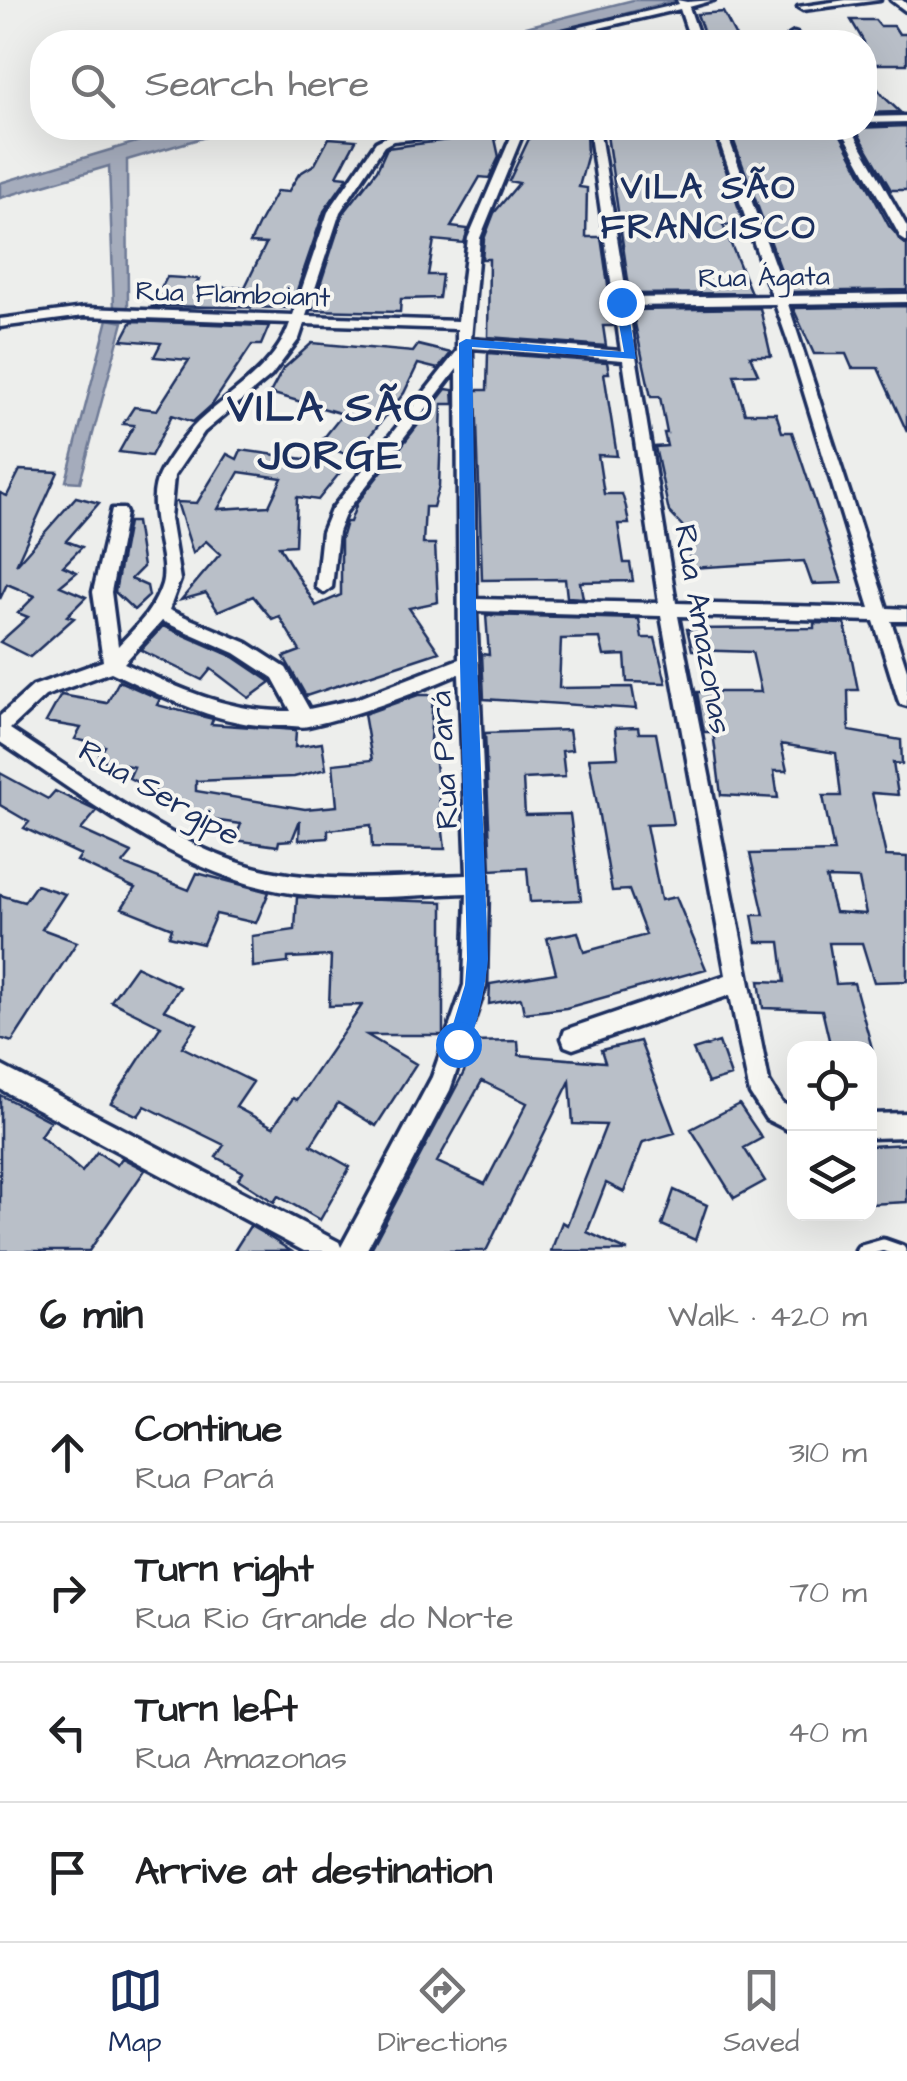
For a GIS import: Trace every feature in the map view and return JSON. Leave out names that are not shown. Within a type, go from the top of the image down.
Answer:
[{"type":"street","points":[[586,30],[683,3],[709,0]]},
{"type":"street","points":[[803,7],[875,0]]},
{"type":"street","points":[[896,0],[907,9]]},
{"type":"street","points":[[683,3],[692,30]]},
{"type":"street","points":[[877,120],[907,120]]},
{"type":"street","points":[[0,730],[39,692],[112,666],[159,613],[168,593],[172,566],[162,518],[166,476],[199,429],[274,364],[298,322],[338,203],[384,140]]},
{"type":"street","name":"Rua Pará","points":[[352,1251],[442,1082],[468,1015],[478,959],[468,663],[465,339],[474,238],[515,140]]},
{"type":"street","name":"Rua Amazonas","points":[[596,140],[668,608],[737,982],[764,1099],[774,1112],[787,1118]]},
{"type":"street","points":[[724,140],[781,301],[907,699]]},
{"type":"street","points":[[853,140],[907,238]]},
{"type":"street","name":"Rua Ágata","points":[[621,302],[907,298]]},
{"type":"street","name":"Rua Flamboiant","points":[[0,323],[84,312],[298,322],[631,356]]},
{"type":"street","points":[[324,587],[330,532],[339,510],[465,339]]},
{"type":"street","points":[[112,666],[102,592],[118,513]]},
{"type":"street","points":[[468,605],[907,615]]},
{"type":"street","points":[[159,613],[241,648],[280,673],[304,720]]},
{"type":"street","points":[[112,666],[237,715],[304,720],[350,709],[468,663]]},
{"type":"street","name":"Rua Sergipe","points":[[0,730],[195,852],[244,873],[332,886],[478,884]]},
{"type":"street","points":[[572,1038],[737,982]]},
{"type":"street","points":[[0,1076],[330,1251]]},
{"type":"street","points":[[877,1126],[907,1125]]},
{"type":"lane","points":[[862,1251],[883,1245],[900,1251]]},
{"type":"water","points":[[633,0],[676,0],[565,30],[514,30]]},
{"type":"water","points":[[143,140],[195,140],[127,160],[128,307],[114,308],[109,166],[0,198],[0,183]]},
{"type":"water","points":[[108,319],[123,322],[80,482],[66,481]]},
{"type":"building","points":[[723,12],[732,30],[703,30],[697,14]]},
{"type":"building","points":[[851,20],[875,20],[880,26],[894,26],[899,34],[907,34],[907,64],[877,64],[877,30],[857,30]]},
{"type":"building","points":[[877,88],[884,97],[900,112],[877,113]]},
{"type":"building","points":[[907,126],[907,190],[891,190],[862,140],[877,140],[877,127]]},
{"type":"building","points":[[328,140],[356,140],[337,176],[348,177],[324,211],[291,308],[152,306],[167,277],[199,279],[194,288],[245,287],[266,244],[250,243],[277,191],[288,192],[299,174],[315,164]]},
{"type":"building","points":[[448,140],[495,140],[499,157],[489,178],[480,177],[451,227],[468,229],[464,243],[434,240],[428,275],[442,275],[439,298],[401,299],[400,312],[312,310],[343,214],[377,170],[387,148]]},
{"type":"building","points":[[528,140],[586,140],[587,157],[579,187],[587,188],[586,237],[601,237],[614,326],[603,326],[606,346],[488,337],[489,259],[482,259],[484,239],[494,213],[519,183],[509,181]]},
{"type":"building","points":[[608,140],[716,140],[744,224],[723,225],[751,293],[630,294]]},
{"type":"building","points":[[733,140],[843,140],[889,226],[907,246],[907,290],[789,292]]},
{"type":"building","points":[[907,306],[907,432],[878,368],[852,368],[846,354],[814,354],[793,308]]},
{"type":"building","points":[[760,308],[771,356],[750,356],[758,374],[734,375],[745,413],[776,413],[782,432],[792,432],[842,583],[812,584],[804,561],[691,568],[689,557],[695,539],[669,512],[655,447],[667,446],[667,433],[660,397],[651,397],[632,310]]},
{"type":"building","points":[[132,321],[269,326],[261,345],[252,345],[212,405],[193,422],[172,415],[151,456],[119,452],[134,425],[123,424],[134,407],[157,410],[189,360],[154,357],[161,343],[122,340]]},
{"type":"building","points":[[312,343],[413,352],[418,345],[451,353],[438,369],[418,364],[404,393],[353,457],[319,444],[343,414],[270,393],[283,369]]},
{"type":"building","points":[[488,353],[607,362],[609,373],[604,373],[617,456],[598,455],[604,494],[622,494],[626,507],[629,524],[618,524],[624,563],[630,563],[633,581],[580,582],[583,598],[567,597],[565,579],[482,580],[476,390],[487,390]]},
{"type":"building","points":[[446,389],[453,390],[454,404],[442,404],[439,486],[433,507],[425,507],[423,544],[435,544],[438,602],[409,608],[439,652],[306,696],[284,657],[300,651],[279,616],[272,619],[253,596],[218,611],[206,593],[181,600],[220,554],[206,541],[193,553],[177,502],[197,503],[227,454],[237,459],[241,450],[346,465],[318,500],[297,497],[295,545],[279,546],[316,606],[341,595],[341,539],[357,503]],"holes":[[[239,472],[282,478],[269,506],[218,509]]]},
{"type":"building","points":[[20,470],[58,472],[16,565],[76,497],[99,503],[66,541],[82,547],[63,566],[77,572],[60,586],[86,597],[67,616],[74,618],[30,657],[0,642],[28,617],[18,613],[35,596],[7,584],[0,599],[0,493],[7,496]]},
{"type":"building","points":[[128,522],[136,522],[143,567],[131,579],[147,586],[149,596],[134,610],[115,592]]},
{"type":"building","points":[[486,615],[639,619],[642,638],[655,638],[666,683],[627,682],[625,655],[604,656],[600,638],[561,639],[559,688],[632,687],[636,709],[484,699],[482,654],[489,655]]},
{"type":"building","points":[[814,623],[845,624],[858,690],[848,690],[849,731],[901,740],[902,764],[893,763],[898,795],[872,793],[886,856],[907,857],[907,981],[874,982],[862,943],[829,943],[836,984],[854,983],[870,1041],[829,1041],[822,1010],[763,1008],[759,981],[785,982],[780,942],[757,942],[752,915],[764,915],[750,854],[834,852],[823,796],[841,796],[836,753],[781,744],[787,771],[774,771],[778,798],[721,795],[713,732],[704,732],[697,692],[761,692],[752,652],[692,650],[687,629],[814,628]],"holes":[[[826,878],[859,879],[866,914],[835,912]]]},
{"type":"building","points":[[163,626],[234,657],[271,682],[249,698],[211,669],[202,680],[141,650]]},
{"type":"building","points":[[119,681],[160,699],[157,705],[213,719],[211,724],[296,730],[295,747],[322,743],[326,769],[294,777],[196,781],[196,791],[305,809],[337,806],[333,764],[372,760],[364,714],[418,695],[433,695],[429,756],[434,755],[445,849],[372,848],[371,825],[328,830],[328,838],[299,840],[300,820],[292,840],[279,841],[278,846],[235,840],[241,824],[212,820],[129,778],[134,767],[97,759],[105,746],[75,739],[81,728],[46,722],[61,695],[107,703]]},
{"type":"building","points":[[638,727],[639,733],[656,733],[673,824],[646,825],[661,900],[676,897],[706,969],[566,1008],[524,1013],[521,998],[489,1004],[490,984],[556,973],[547,938],[578,932],[584,952],[646,935],[629,890],[612,891],[589,758],[618,757],[615,728]]},
{"type":"building","points":[[569,730],[572,750],[562,751],[565,777],[523,779],[525,815],[570,814],[581,900],[530,902],[527,868],[491,870],[485,733]]},
{"type":"building","points":[[0,773],[48,799],[55,791],[97,811],[81,830],[132,853],[123,864],[189,890],[197,873],[269,892],[256,923],[216,914],[203,944],[169,936],[172,928],[122,908],[135,888],[77,861],[81,855],[24,828],[29,822],[0,805]]},
{"type":"building","points":[[36,885],[65,894],[42,929],[77,942],[12,1042],[0,1038],[0,895],[24,902]]},
{"type":"building","points":[[297,897],[443,902],[443,1035],[367,1035],[416,1064],[376,1126],[338,1103],[311,1145],[350,1167],[320,1220],[278,1196],[274,1202],[238,1179],[243,1172],[216,1157],[224,1145],[145,1106],[138,1116],[111,1103],[161,1026],[111,1001],[136,966],[180,987],[164,1010],[197,1024],[182,1047],[253,1082],[236,1107],[273,1127],[293,1098],[297,1100],[362,1005],[329,1006],[331,956],[288,958],[288,963],[253,967],[252,936],[295,930]]},
{"type":"building","points":[[518,1041],[519,1055],[605,1062],[601,1050],[640,1041],[675,1133],[643,1142],[624,1192],[606,1183],[587,1232],[628,1251],[551,1251],[562,1222],[567,1225],[606,1125],[573,1124],[570,1081],[486,1251],[370,1251],[464,1072],[470,1042]],"holes":[[[482,1081],[527,1103],[485,1184],[437,1162]]]},
{"type":"building","points":[[719,1042],[731,1076],[708,1083],[693,1050]]},
{"type":"building","points":[[0,1095],[50,1121],[40,1136],[82,1172],[97,1152],[117,1165],[122,1158],[145,1170],[89,1251],[0,1251]]},
{"type":"building","points":[[739,1104],[762,1138],[744,1148],[765,1181],[734,1198],[691,1129]]},
{"type":"building","points":[[907,1144],[907,1202],[877,1204],[877,1146]]},
{"type":"building","points":[[674,1190],[707,1205],[695,1240],[662,1225]]},
{"type":"building","points":[[250,1226],[266,1235],[291,1251],[234,1251]]},
{"type":"district","name":"VILA SÃO FRANCISCO","points":[[709,206]]},
{"type":"district","name":"VILA SÃO JORGE","points":[[331,430]]},
{"type":"route","points":[[458,1044],[468,1015],[478,959],[468,663],[466,343],[631,356],[621,302]]}]
